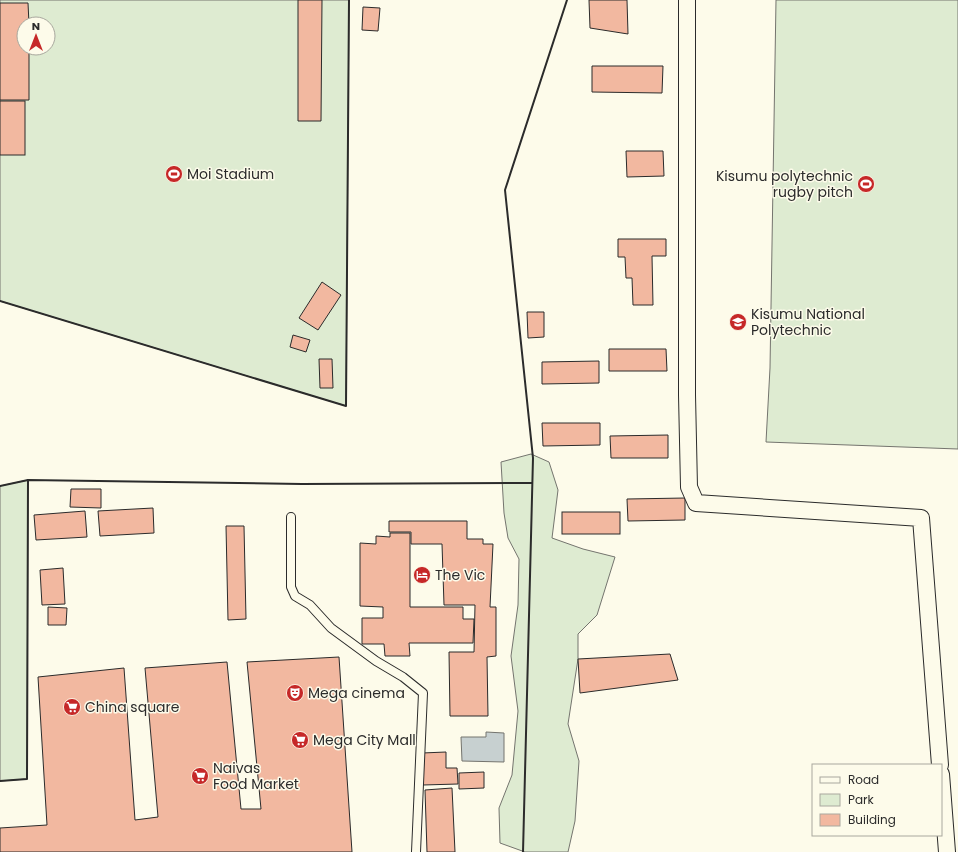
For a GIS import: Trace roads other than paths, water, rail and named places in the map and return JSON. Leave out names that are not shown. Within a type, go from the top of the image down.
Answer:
[{"type":"street","points":[[687,0],[687,395],[689,487],[696,503],[921,518],[940,764]]},
{"type":"street","points":[[942,787],[947,852]]},
{"type":"lane","points":[[291,517],[291,587],[295,596],[310,605],[331,628],[376,661],[403,677],[423,693],[416,852]]},
{"type":"place","name":"Moi Stadium","points":[[174,174]]},
{"type":"place","name":"Kisumu polytechnic rugby pitch","points":[[866,184]]},
{"type":"place","name":"Kisumu National Polytechnic","points":[[738,322]]},
{"type":"place","name":"The Vic","points":[[422,575]]},
{"type":"place","name":"Mega cinema","points":[[295,693]]},
{"type":"place","name":"China square","points":[[72,707]]},
{"type":"place","name":"Mega City Mall","points":[[300,740]]},
{"type":"place","name":"Naivas Food Market","points":[[200,776]]}]
